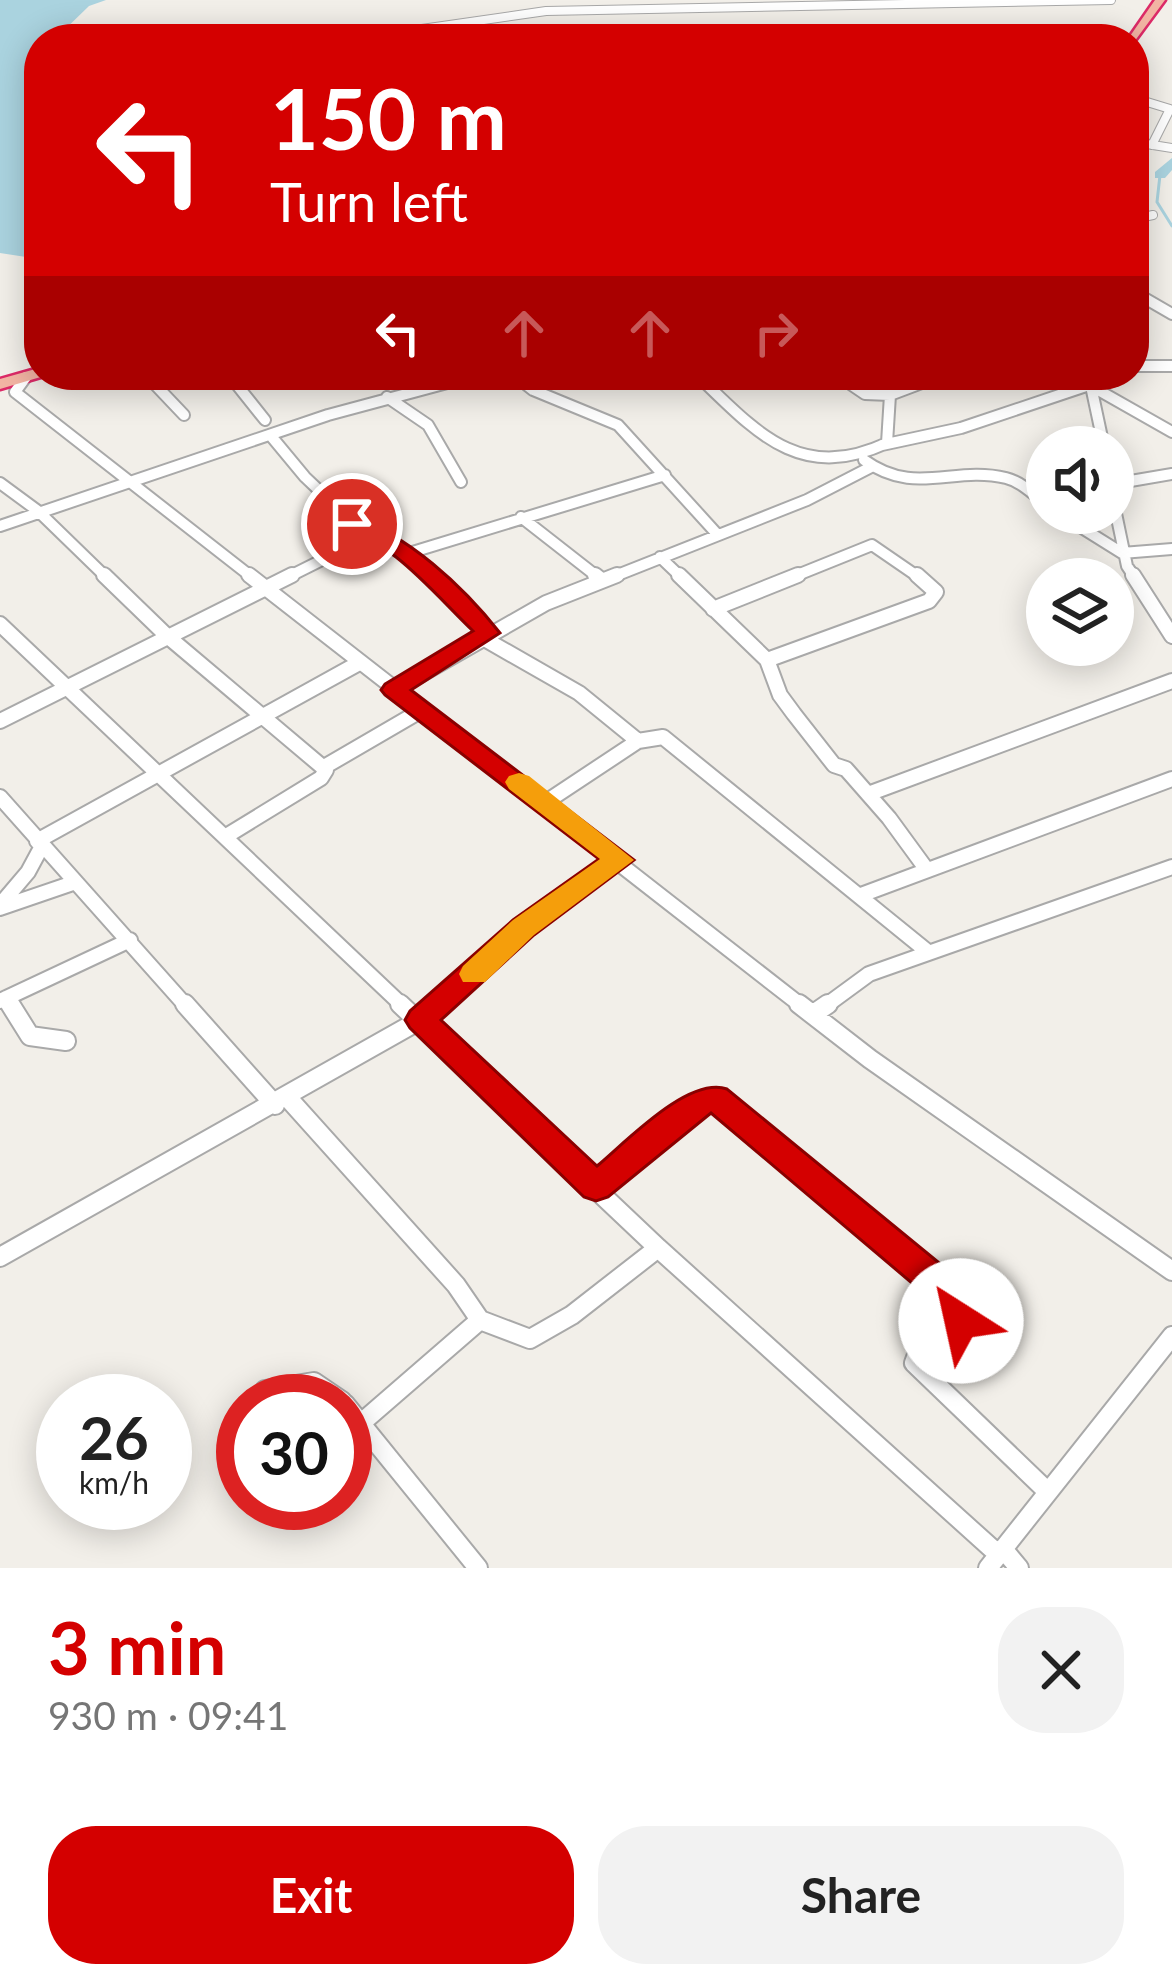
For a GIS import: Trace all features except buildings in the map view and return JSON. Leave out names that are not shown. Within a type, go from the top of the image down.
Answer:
[{"type":"street","points":[[452,24],[546,10],[1112,0]]},
{"type":"street","points":[[1149,103],[1170,109],[1152,145]]},
{"type":"street","points":[[1149,144],[1172,148]]},
{"type":"street","points":[[1149,216],[1153,215]]},
{"type":"street","points":[[24,383],[15,392],[358,663],[546,802],[952,1118],[1172,1270]]},
{"type":"street","points":[[160,390],[184,415]]},
{"type":"street","points":[[241,390],[265,420]]},
{"type":"street","points":[[0,526],[415,390]]},
{"type":"street","points":[[531,390],[618,425],[717,534]]},
{"type":"street","points":[[712,390],[750,429],[784,450],[808,457],[862,456],[882,446],[963,430],[1063,390]]},
{"type":"street","points":[[859,390],[890,395],[904,390]]},
{"type":"street","points":[[1088,390],[1098,426]]},
{"type":"street","points":[[1100,390],[1172,432]]},
{"type":"street","points":[[882,446],[889,438],[890,395]]},
{"type":"street","points":[[386,397],[428,425],[461,482]]},
{"type":"street","points":[[271,436],[305,477],[368,537]]},
{"type":"street","points":[[862,456],[871,467],[914,482],[1010,479],[1026,491]]},
{"type":"street","points":[[394,690],[484,635],[600,578],[807,500],[871,467]]},
{"type":"street","points":[[1134,480],[1172,474]]},
{"type":"street","points":[[406,554],[665,475]]},
{"type":"street","points":[[0,483],[38,511],[166,634],[324,767]]},
{"type":"street","points":[[521,518],[600,578]]},
{"type":"street","points":[[1092,534],[1122,553],[1172,548]]},
{"type":"street","points":[[1119,534],[1122,553],[1172,636]]},
{"type":"street","points":[[0,721],[260,587],[368,537],[381,536],[406,554],[484,635],[579,693],[638,741]]},
{"type":"street","points":[[713,609],[872,545],[936,592],[929,601],[767,660]]},
{"type":"street","points":[[660,557],[767,660],[794,714],[834,765],[846,769],[868,794],[927,870]]},
{"type":"street","points":[[0,624],[658,1248],[997,1557],[1019,1568]]},
{"type":"street","points":[[0,906],[28,872],[39,843],[358,663]]},
{"type":"street","points":[[868,794],[1172,681]]},
{"type":"street","points":[[228,836],[321,778],[324,767],[422,710]]},
{"type":"street","points":[[546,802],[638,741],[663,737],[928,952]]},
{"type":"street","points":[[861,895],[1172,779]]},
{"type":"street","points":[[3,807],[456,1285],[480,1320],[530,1339],[572,1315],[658,1248]]},
{"type":"street","points":[[0,1257],[421,1020],[524,928],[619,860]]},
{"type":"street","points":[[815,1013],[869,974],[1172,867]]},
{"type":"street","points":[[0,906],[73,883]]},
{"type":"street","points":[[66,1041],[30,1036],[3,1000],[130,940]]},
{"type":"street","points":[[596,1187],[675,1121],[705,1100],[716,1098],[962,1304],[966,1310],[961,1321],[917,1354],[914,1363],[1048,1492]]},
{"type":"street","points":[[372,1413],[476,1329],[480,1320]]},
{"type":"street","points":[[997,1557],[1172,1336]]},
{"type":"street","points":[[372,1440],[478,1568]]},
{"type":"water","points":[[0,0],[106,0],[89,6],[70,24],[24,24],[24,257],[0,253]]},
{"type":"waterway","points":[[1160,175],[1172,162]]},
{"type":"waterway","points":[[1160,175],[1157,202],[1172,226]]},
{"type":"slow traffic","points":[[474,974],[524,928],[619,860],[519,782]]},
{"type":"route","points":[[352,524],[406,554],[488,633],[394,690],[619,860],[524,928],[421,1020],[596,1187],[675,1121],[710,1097],[716,1098],[958,1300],[966,1310],[961,1321]]}]
